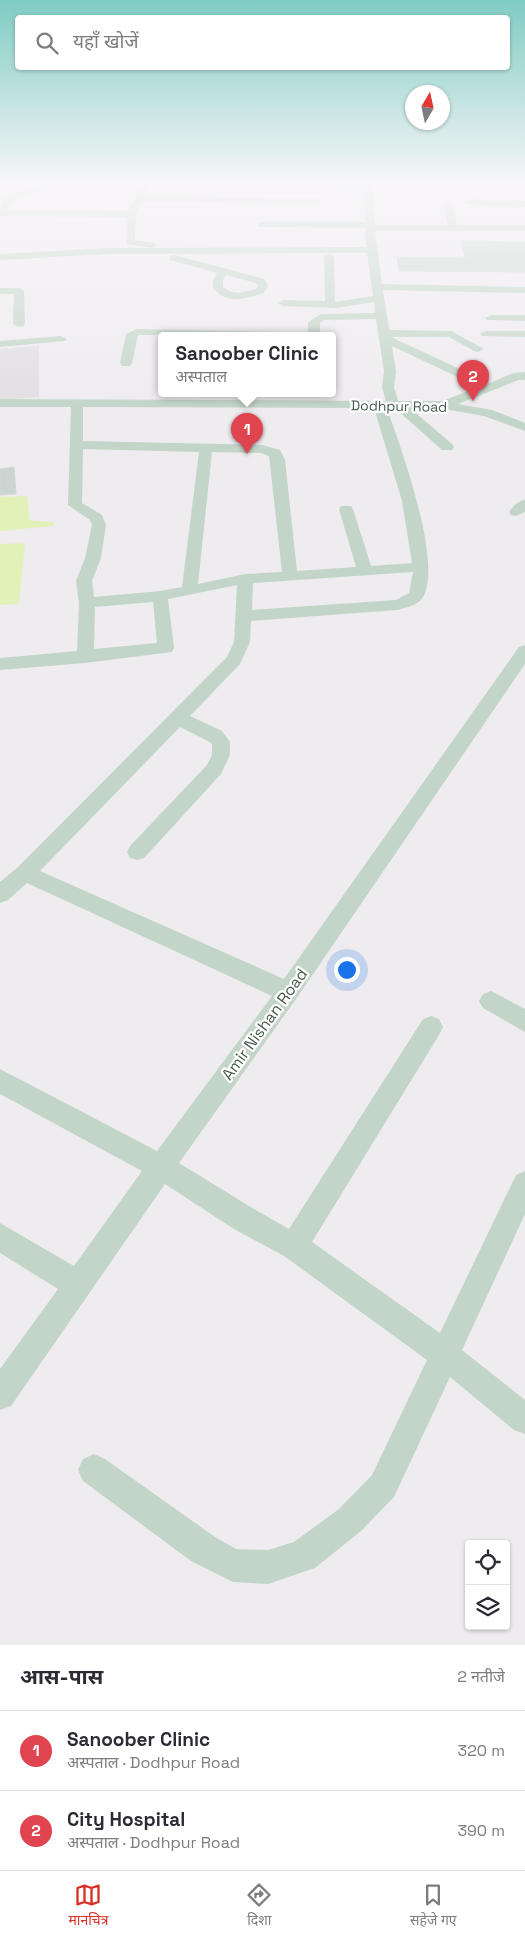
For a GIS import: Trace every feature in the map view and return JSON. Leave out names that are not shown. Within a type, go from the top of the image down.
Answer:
[{"type":"street","points":[[188,260],[223,271]]},
{"type":"street","points":[[329,260],[330,305]]},
{"type":"street","points":[[245,616],[397,605],[410,601],[417,594],[420,567],[410,498],[390,405],[388,388],[390,371],[373,260]]},
{"type":"street","points":[[283,303],[330,305],[378,293],[525,290]]},
{"type":"street","points":[[0,291],[19,291],[19,324]]},
{"type":"street","points":[[314,332],[314,322],[321,317],[381,316]]},
{"type":"street","points":[[491,318],[525,318]]},
{"type":"street","points":[[126,363],[132,334],[137,332],[158,332]]},
{"type":"street","points":[[384,336],[450,334],[478,349]]},
{"type":"street","points":[[486,334],[525,334]]},
{"type":"street","points":[[384,336],[489,387]]},
{"type":"street","points":[[0,344],[60,339]]},
{"type":"street","points":[[444,405],[517,376],[525,376]]},
{"type":"street","name":"Dodhpur Road","points":[[0,403],[317,399],[390,405],[444,405],[487,413],[525,427]]},
{"type":"street","points":[[77,403],[75,505],[97,518],[99,525],[93,558],[84,580],[87,602],[85,656]]},
{"type":"street","points":[[390,405],[447,447]]},
{"type":"street","points":[[76,445],[262,449],[275,453],[278,460],[290,576]]},
{"type":"street","points":[[188,591],[206,448]]},
{"type":"street","points":[[346,509],[365,571]]},
{"type":"street","points":[[87,602],[160,596],[245,579],[420,567]]},
{"type":"street","points":[[0,894],[26,873],[234,660],[242,642],[245,616],[245,579]]},
{"type":"street","points":[[0,664],[166,648],[160,596]]},
{"type":"street","name":"Amir Nishan Road","points":[[0,1395],[161,1167],[288,992],[524,652]]},
{"type":"street","points":[[137,852],[214,769],[221,755],[221,742],[215,736],[178,718]]},
{"type":"street","points":[[26,873],[288,992]]},
{"type":"street","points":[[491,1001],[525,1021]]},
{"type":"street","points":[[294,1246],[431,1027]]},
{"type":"street","points":[[0,1081],[161,1167],[244,1219],[294,1246],[444,1354],[525,1419]]},
{"type":"street","points":[[94,1470],[203,1549],[233,1565],[268,1567],[303,1556],[350,1520],[383,1486],[525,1184]]},
{"type":"street","points":[[0,1237],[78,1285]]},
{"type":"shaded area","points":[[39,346],[39,397],[0,400],[0,349]]},
{"type":"green space","points":[[27,496],[30,521],[54,522],[53,526],[0,531],[0,497]]},
{"type":"green space","points":[[25,543],[19,604],[0,605],[0,544]]},
{"type":"building","points":[[397,260],[525,260],[525,272],[399,271]]},
{"type":"building","points":[[14,467],[16,494],[0,495],[0,469]]},
{"type":"place","name":"City Hospital","points":[[473,401]]},
{"type":"place","name":"Sanoober Clinic","points":[[247,454]]}]
